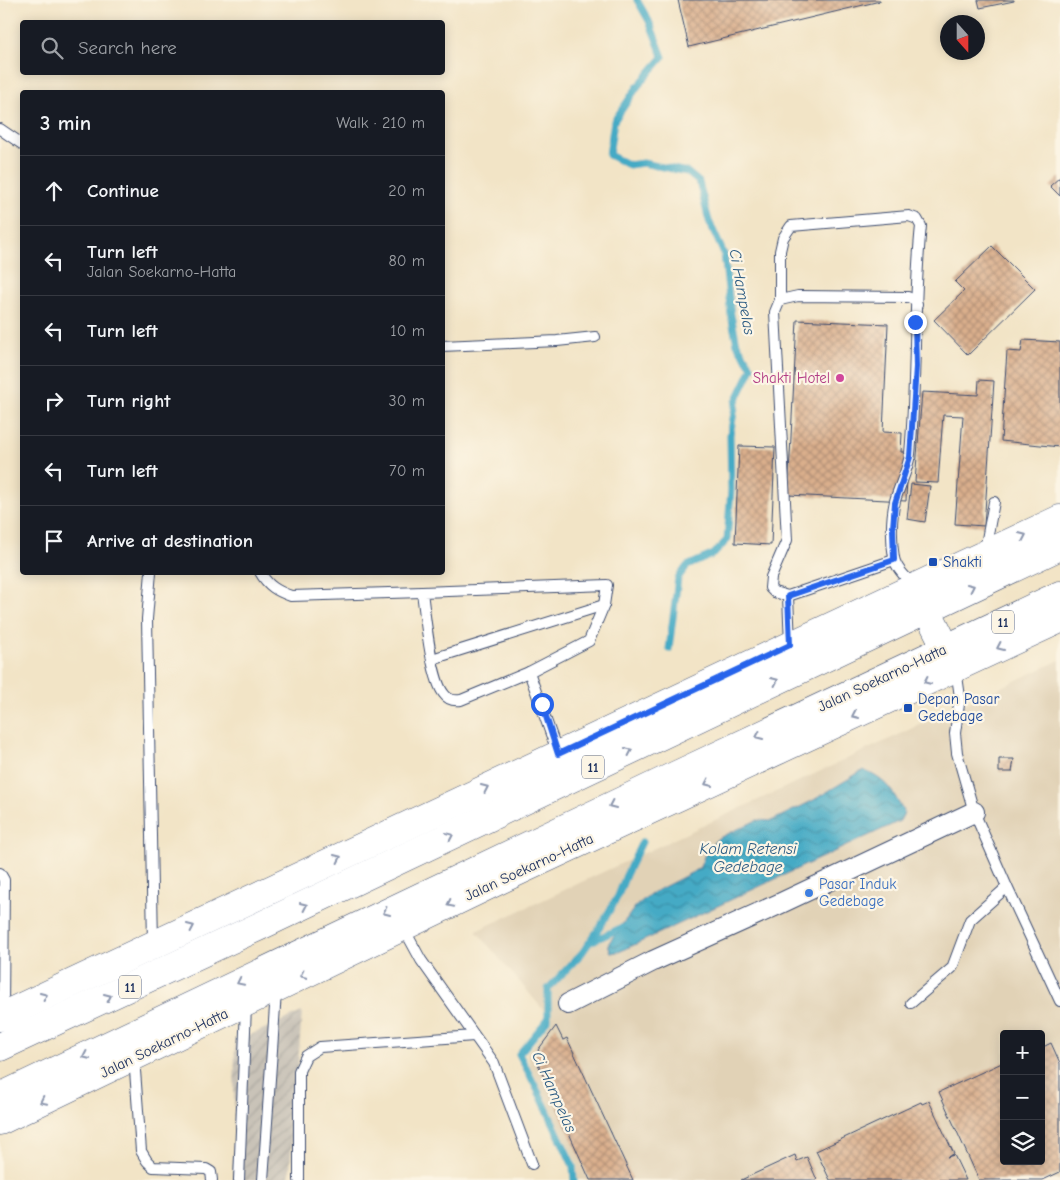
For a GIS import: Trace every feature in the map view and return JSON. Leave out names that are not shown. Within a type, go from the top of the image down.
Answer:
[{"type":"main road","points":[[990,565],[1060,519]]},
{"type":"main road","name":"11","points":[[0,1047],[260,926],[921,597],[990,565],[1060,546]]},
{"type":"main road","name":"Jalan Soekarno-Hatta","points":[[0,1097],[177,1013],[404,927],[951,658],[1060,595]]},
{"type":"main road","points":[[2,1016],[790,645],[921,597],[951,658]]},
{"type":"main road","name":"Jalan Soekarno-Hatta","points":[[0,1122],[246,1003],[277,976],[951,658],[1060,619]]},
{"type":"main road","points":[[260,926],[276,925],[283,929],[288,936],[289,952],[277,976]]},
{"type":"main road","points":[[143,1053],[177,1013]]},
{"type":"street","points":[[568,1004],[652,961],[779,904],[974,812]]},
{"type":"lane","points":[[0,129],[20,143]]},
{"type":"lane","points":[[894,560],[788,596],[774,592],[770,588],[771,577],[786,540],[775,312],[780,300],[780,251],[783,238],[791,226],[909,216],[917,219],[921,226],[918,254],[916,367],[910,457],[895,503],[893,528],[894,560],[921,597]]},
{"type":"lane","points":[[780,300],[798,296],[908,296],[915,300],[917,305]]},
{"type":"lane","points":[[445,346],[557,341],[594,337]]},
{"type":"lane","points":[[990,565],[994,502]]},
{"type":"lane","points":[[150,575],[146,619],[153,944]]},
{"type":"lane","points":[[262,575],[270,586],[277,591],[291,596],[607,585],[604,605],[589,641],[529,672],[461,700],[452,701],[444,695],[439,685],[432,659],[422,592]]},
{"type":"lane","points":[[788,596],[790,645]]},
{"type":"lane","points":[[432,659],[604,605]]},
{"type":"lane","points":[[951,658],[960,697],[955,733],[957,753],[974,812],[1060,1001]]},
{"type":"lane","points":[[529,672],[558,754]]},
{"type":"lane","points":[[0,873],[4,880],[2,1016]]},
{"type":"lane","points":[[911,1003],[952,968],[970,920],[1007,886]]},
{"type":"lane","points":[[404,927],[421,960],[494,1063],[532,1164]]},
{"type":"lane","points":[[263,1180],[277,976]]},
{"type":"lane","points":[[239,1180],[246,1003]]},
{"type":"lane","points":[[299,1180],[299,1071],[306,1056],[320,1047],[474,1036]]},
{"type":"lane","points":[[143,1053],[141,1151],[153,1167],[206,1169],[211,1172],[212,1180]]},
{"type":"shaded area","name":"Pasar Induk Gedebage","points":[[1060,660],[1060,1180],[578,1180],[577,1164],[530,1066],[527,1054],[552,1020],[476,931]]},
{"type":"shaded area","points":[[302,1012],[289,1180],[233,1180],[235,1042]]},
{"type":"water","name":"Kolam Retensi Gedebage","points":[[863,770],[884,782],[893,792],[904,813],[900,821],[621,951],[611,953],[608,944],[635,907],[650,894],[700,867],[707,849],[717,839],[757,820],[771,821],[812,801]]},
{"type":"building","points":[[678,0],[880,0],[880,1],[689,47]]},
{"type":"building","points":[[978,0],[1014,0],[1014,1],[980,8]]},
{"type":"building","points":[[1060,177],[1060,196],[1050,186]]},
{"type":"building","points":[[992,246],[1035,289],[968,355],[934,320],[964,291],[955,282]]},
{"type":"building","name":"Shakti Hotel","points":[[797,320],[888,324],[883,432],[902,433],[901,452],[908,452],[906,501],[788,495]]},
{"type":"building","points":[[1023,340],[1060,342],[1060,447],[1001,441],[1007,351],[1021,352]]},
{"type":"building","points":[[979,380],[994,381],[984,526],[955,524],[963,416],[943,415],[938,483],[915,482],[922,392],[978,395]]},
{"type":"building","points":[[739,446],[775,447],[771,545],[735,543]]},
{"type":"building","points":[[911,484],[930,486],[925,522],[907,519]]},
{"type":"building","points":[[999,759],[1014,759],[1012,772],[999,772]]},
{"type":"building","points":[[556,1026],[563,1040],[567,1038],[633,1180],[590,1180],[534,1055],[539,1052],[538,1050]]},
{"type":"building","points":[[1051,1043],[1060,1063],[1060,1172],[1043,1180],[979,1180],[939,1092],[1000,1064],[1000,1165],[1045,1165],[1045,1046]]},
{"type":"building","points":[[929,1101],[954,1154],[947,1157],[954,1155],[966,1180],[830,1180],[816,1151],[921,1102],[922,1104]]},
{"type":"building","points":[[795,1155],[797,1161],[807,1157],[817,1180],[741,1180]]},
{"type":"waterway","name":"Ci Hampelas","points":[[637,0],[649,21],[663,57],[638,86],[614,121],[609,155],[629,165],[643,163],[687,172],[699,182],[709,221],[724,254],[731,315],[737,344],[752,368],[736,401],[730,435],[731,490],[727,540],[714,554],[687,566],[678,578],[669,649]]},
{"type":"waterway","name":"Ci Hampelas","points":[[574,1180],[573,1166],[519,1054],[548,1019],[548,989],[582,953],[600,927],[618,896],[642,842]]},
{"type":"waterway","points":[[590,942],[621,928]]},
{"type":"place","name":"Shakti Hotel","points":[[840,378]]},
{"type":"place","name":"Shakti","points":[[933,562]]},
{"type":"place","name":"Depan Pasar Gedebage","points":[[908,708]]},
{"type":"place","name":"Pasar Induk Gedebage","points":[[809,893]]},
{"type":"route","points":[[542,704],[558,754],[790,645],[788,596],[894,560],[893,528],[895,503],[910,457],[916,367],[915,322]]}]
